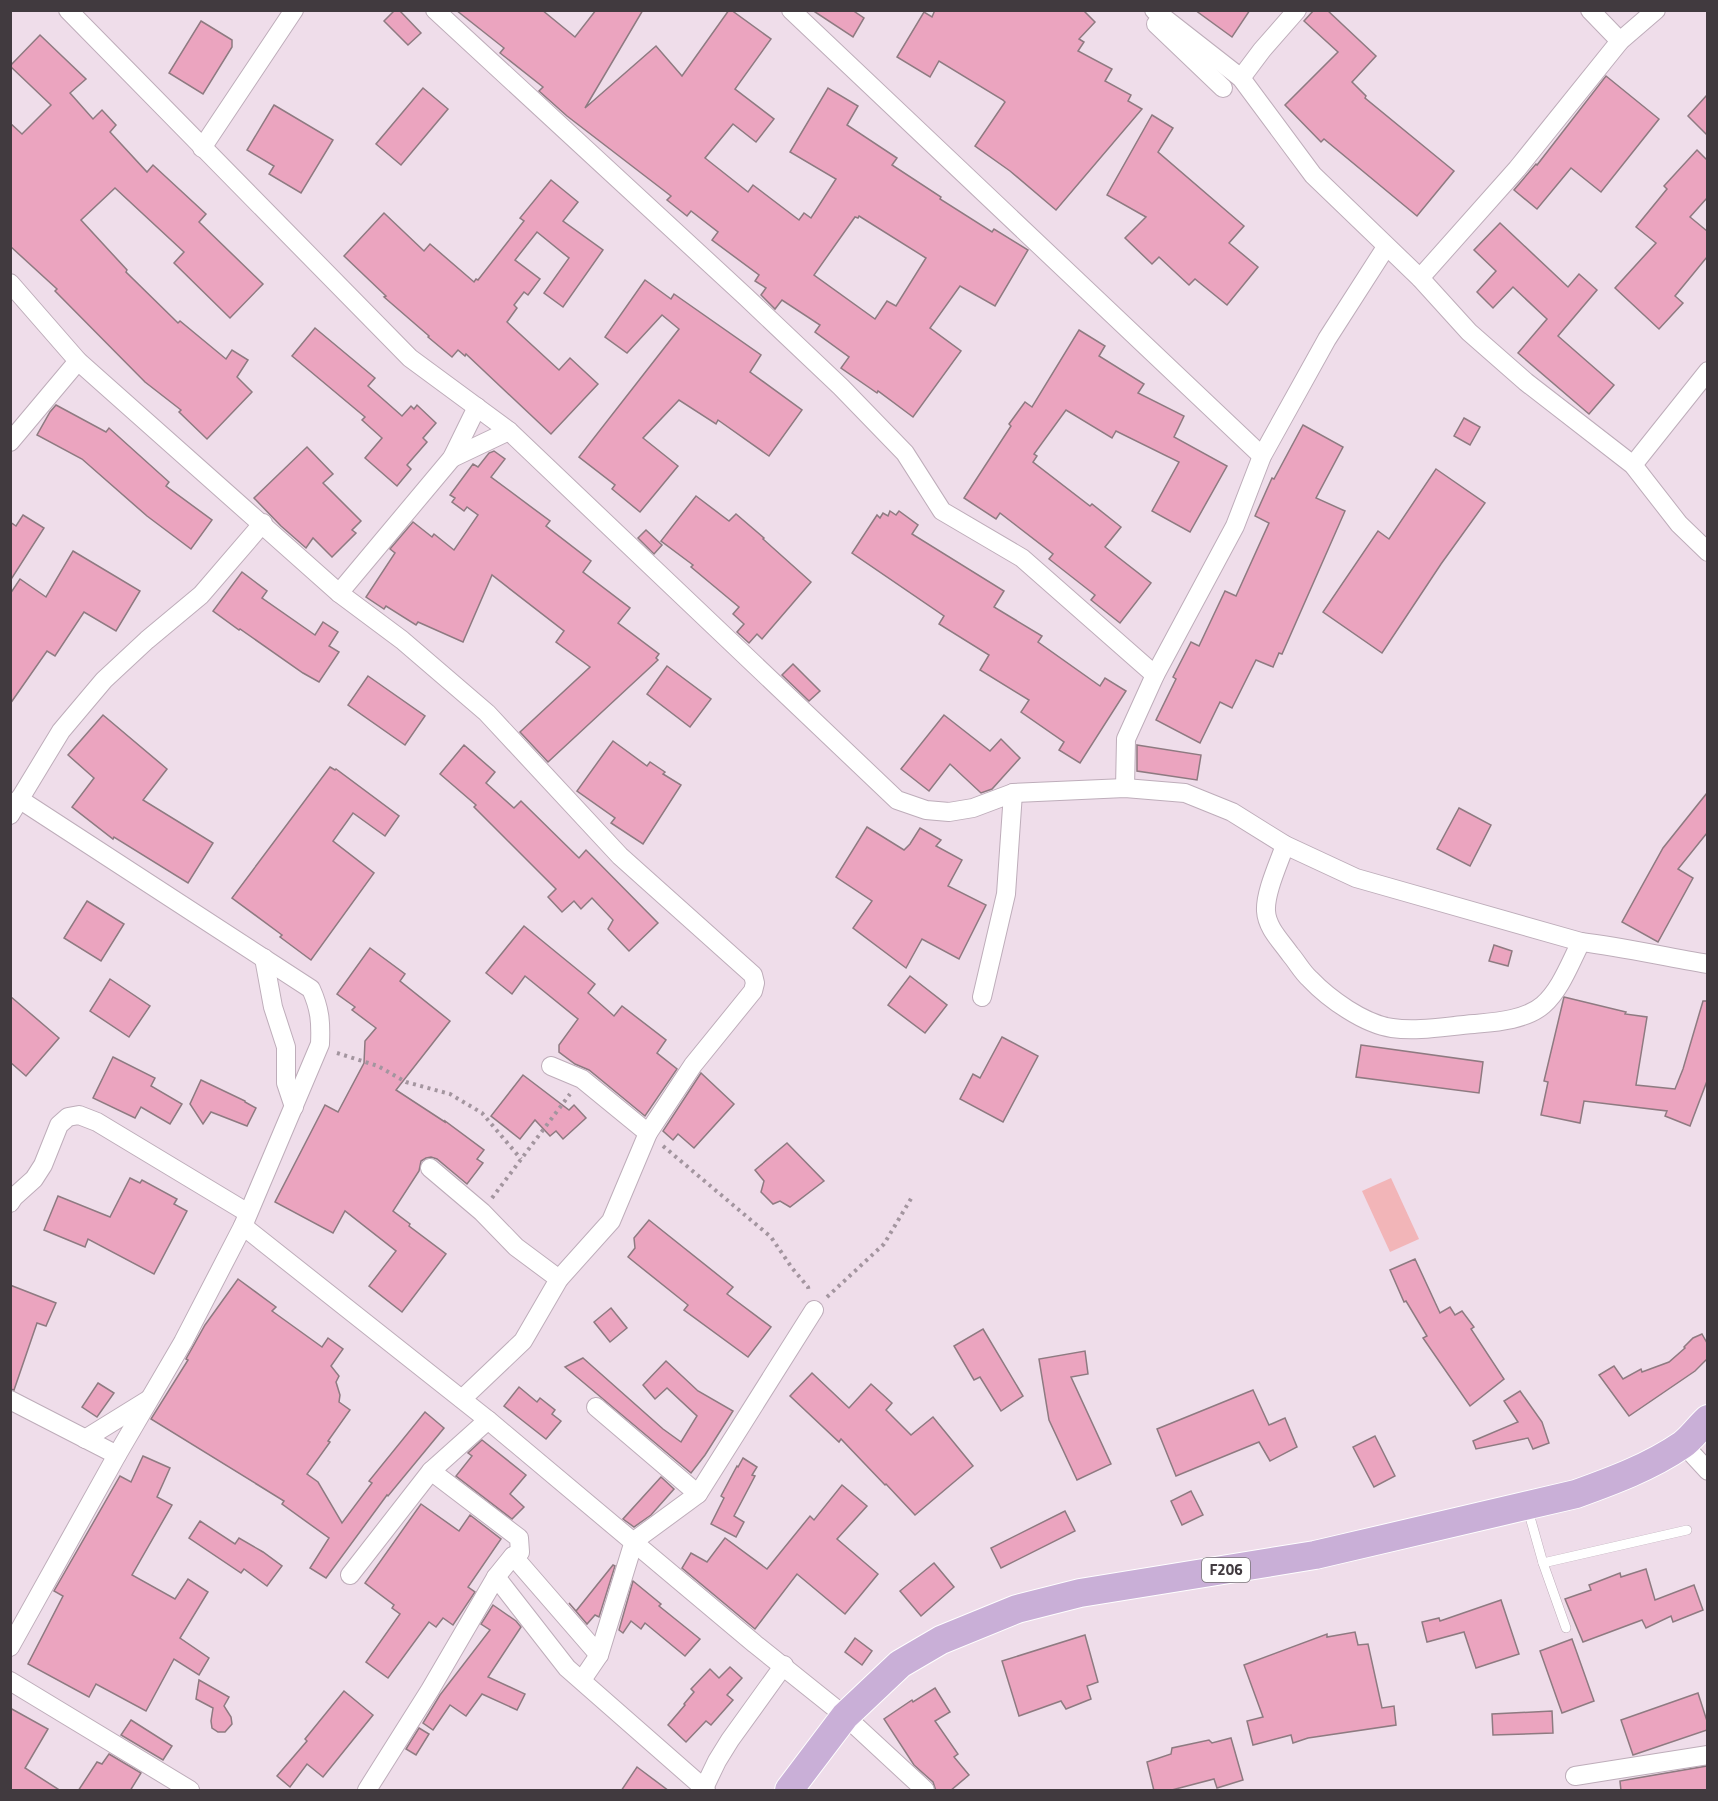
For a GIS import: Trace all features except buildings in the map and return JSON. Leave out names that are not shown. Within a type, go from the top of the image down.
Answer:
[{"type":"main road","name":"F206","points":[[789,1791],[845,1716],[900,1664],[941,1640],[1017,1609],[1080,1593],[1316,1555],[1576,1494],[1651,1463],[1683,1444],[1707,1419]]},
{"type":"street","points":[[68,10],[410,358],[509,430],[897,800],[926,810],[949,812],[973,808],[1013,793],[1125,788],[1185,793],[1232,812],[1285,845],[1356,878],[1581,942],[1616,946],[1707,964]]},
{"type":"street","points":[[202,148],[294,10]]},
{"type":"street","points":[[435,10],[841,387],[905,453],[942,511],[1022,558],[1155,675]]},
{"type":"street","points":[[791,10],[1262,456]]},
{"type":"street","points":[[1142,10],[1223,88]]},
{"type":"street","points":[[1154,10],[1241,78],[1313,176],[1420,278],[1469,332],[1518,375],[1633,465],[1679,524],[1707,552]]},
{"type":"street","points":[[1241,78],[1262,50],[1298,10]]},
{"type":"street","points":[[1590,10],[1620,41]]},
{"type":"street","points":[[1420,278],[1517,169],[1620,41],[1656,10]]},
{"type":"street","points":[[1125,788],[1126,739],[1155,675],[1235,526],[1262,456],[1327,339],[1386,247]]},
{"type":"street","points":[[10,283],[78,361],[339,593],[402,640],[487,713],[620,856],[753,975],[755,982],[753,991],[693,1065],[648,1133],[611,1221],[559,1279],[523,1341],[462,1399]]},
{"type":"street","points":[[10,442],[78,361]]},
{"type":"street","points":[[1633,465],[1707,371]]},
{"type":"street","points":[[339,593],[452,458],[477,407]]},
{"type":"street","points":[[452,458],[509,430]]},
{"type":"street","points":[[10,1647],[183,1342],[246,1219],[320,1044],[321,1022],[318,1005],[311,989],[15,807],[61,731],[104,680],[201,595],[263,524]]},
{"type":"street","points":[[982,997],[1006,894],[1013,793]]},
{"type":"street","points":[[1285,845],[1269,894],[1266,911],[1271,928],[1309,979],[1336,1002],[1366,1019],[1389,1028],[1430,1028],[1487,1023],[1521,1016],[1542,1006],[1556,990],[1581,942]]},
{"type":"street","points":[[264,958],[273,1007],[286,1047],[286,1083],[294,1107]]},
{"type":"street","points":[[286,1047],[308,1075]]},
{"type":"street","points":[[551,1066],[582,1079],[648,1133]]},
{"type":"street","points":[[10,1203],[34,1179],[43,1166],[59,1125],[68,1117],[79,1115],[97,1122],[246,1219],[755,1644],[845,1716],[926,1791]]},
{"type":"street","points":[[430,1168],[482,1212],[516,1247],[559,1279]]},
{"type":"street","points":[[582,1680],[599,1655],[634,1541],[698,1494],[813,1310]]},
{"type":"street","points":[[85,1439],[150,1399]]},
{"type":"street","points":[[10,1400],[117,1455]]},
{"type":"street","points":[[596,1407],[698,1494]]},
{"type":"street","points":[[350,1575],[430,1471],[488,1420]]},
{"type":"street","points":[[1683,1444],[1707,1471]]},
{"type":"street","points":[[367,1791],[430,1690],[496,1577],[513,1556],[520,1552],[519,1538],[430,1471]]},
{"type":"street","points":[[513,1556],[599,1655]]},
{"type":"street","points":[[496,1577],[567,1668],[705,1789],[717,1761],[730,1740],[784,1665]]},
{"type":"street","points":[[10,1681],[190,1791]]},
{"type":"street","points":[[1575,1776],[1707,1755]]},
{"type":"lane","points":[[1526,1505],[1566,1628]]},
{"type":"lane","points":[[1543,1563],[1687,1530]]},
{"type":"path","points":[[320,1044],[340,1055],[378,1066],[406,1082],[450,1094],[482,1113],[521,1159]]},
{"type":"path","points":[[482,1212],[582,1079]]},
{"type":"path","points":[[648,1133],[771,1237],[808,1287],[813,1310]]},
{"type":"path","points":[[813,1310],[884,1244],[912,1197]]},
{"type":"shaded area","points":[[1391,1178],[1419,1239],[1390,1252],[1362,1191]]}]
